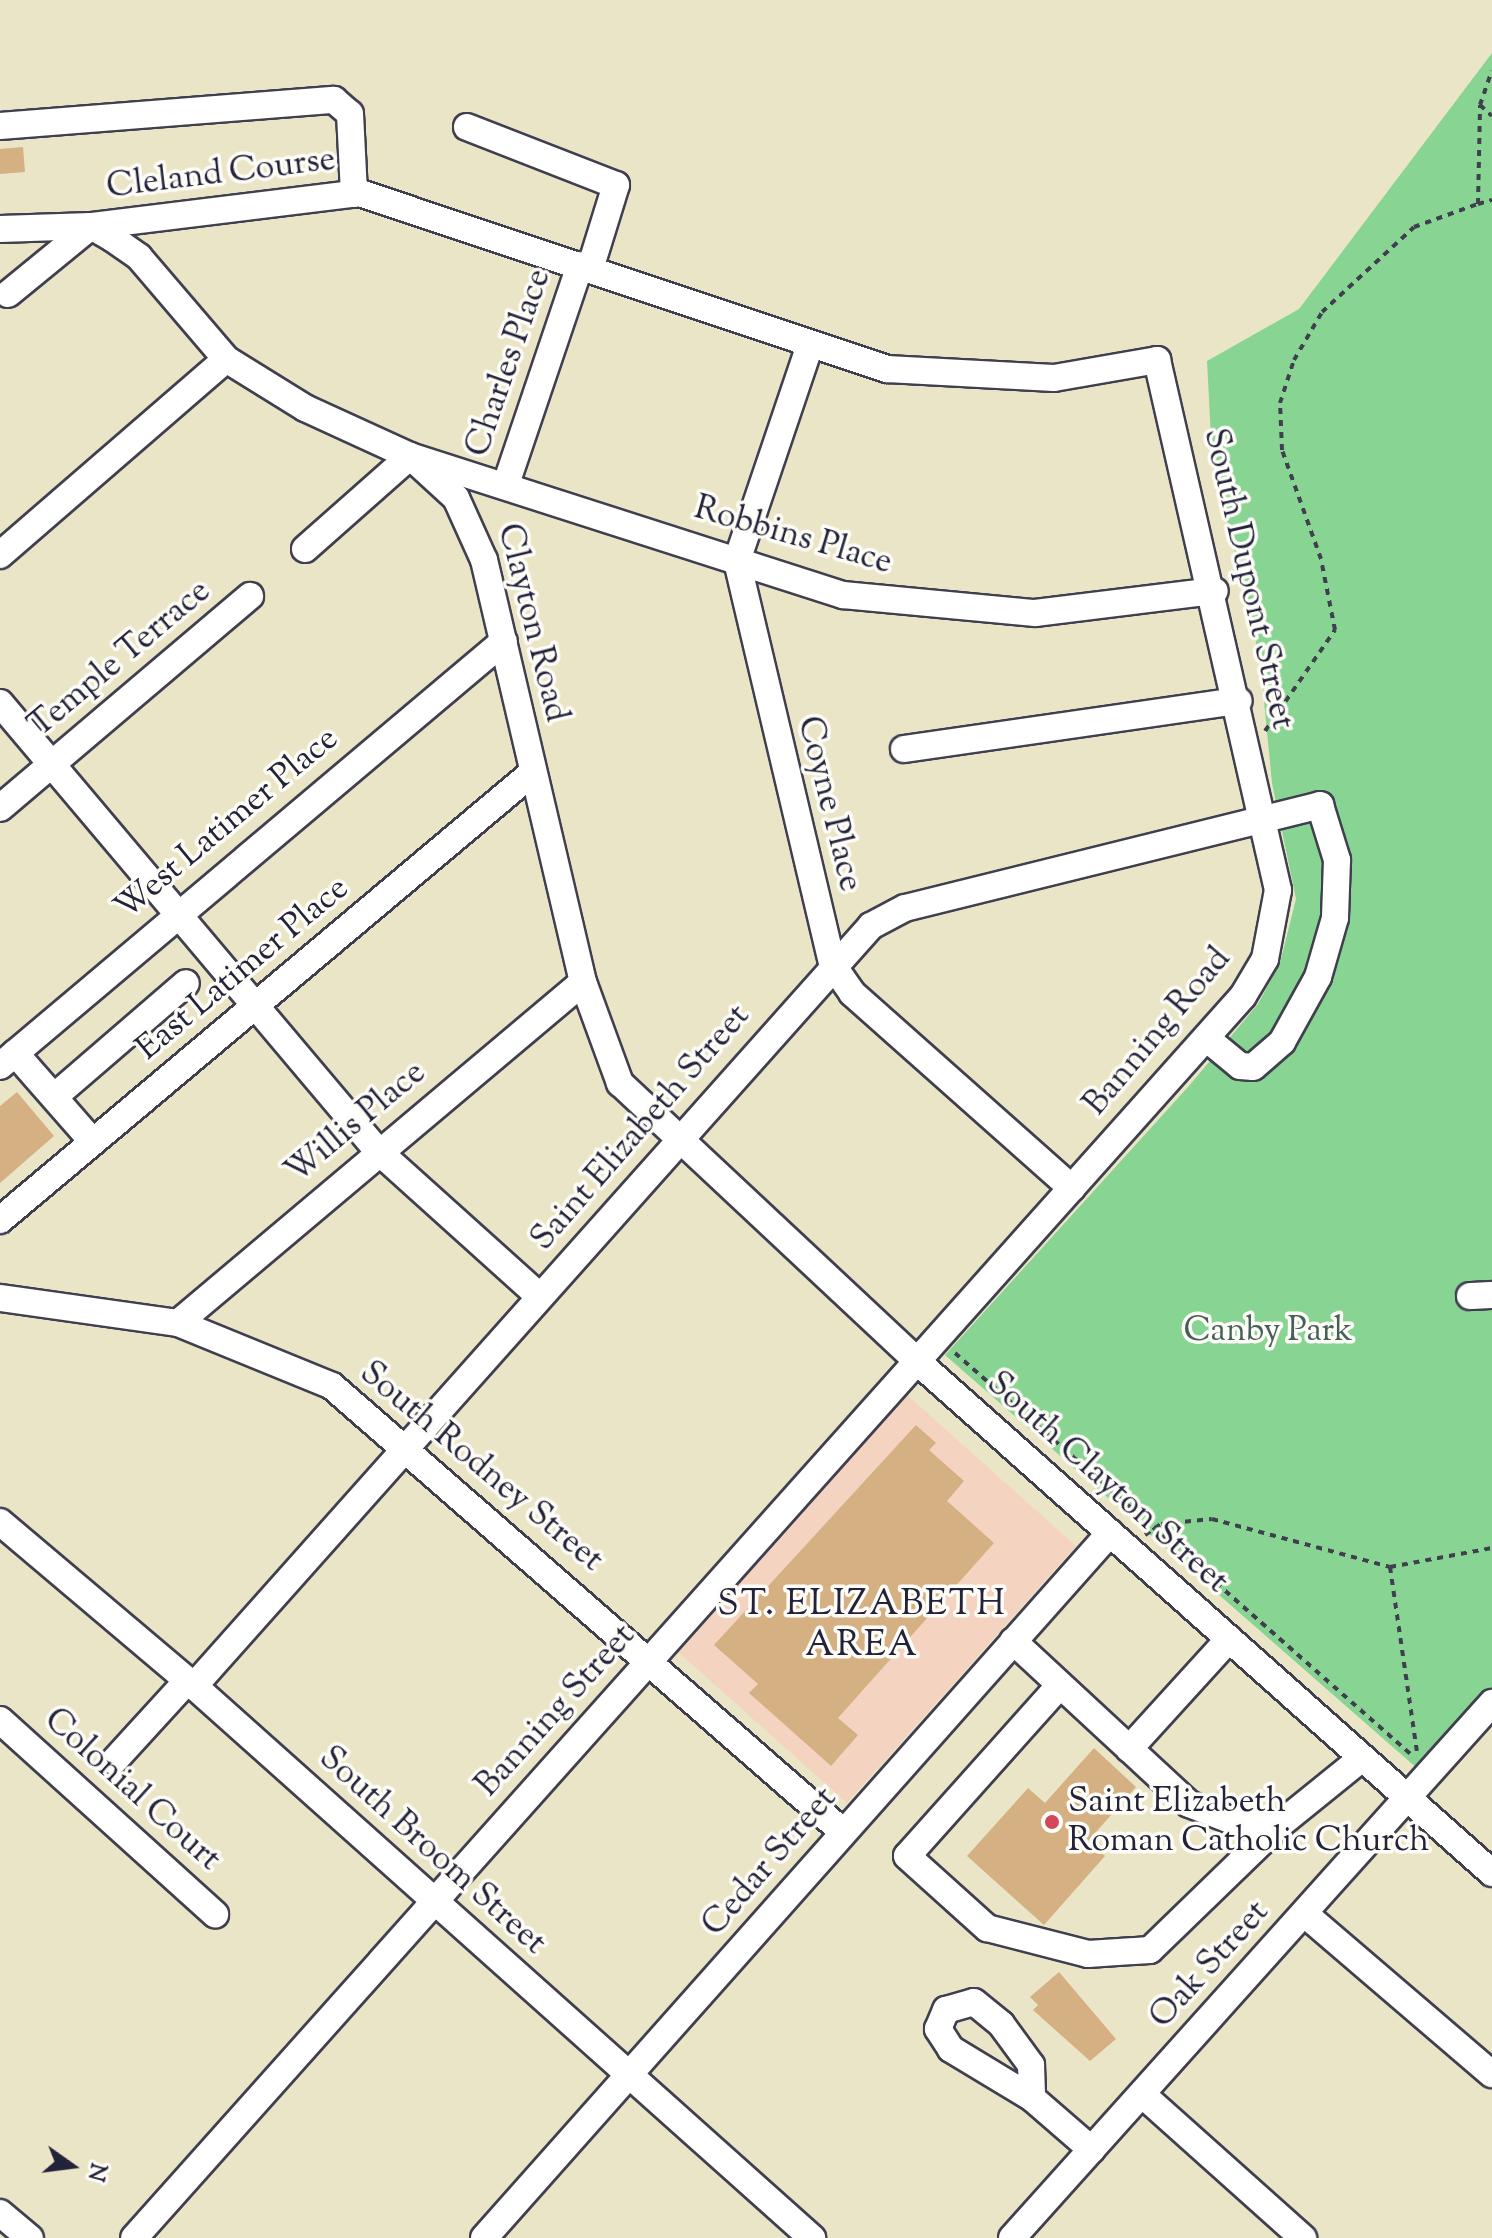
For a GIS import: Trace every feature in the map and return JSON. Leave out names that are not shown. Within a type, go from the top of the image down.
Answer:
[{"type":"street","points":[[0,126],[334,100],[350,114],[357,194],[585,267],[810,345],[737,561]]},
{"type":"street","name":"Charles Place","points":[[467,127],[616,185],[506,484]]},
{"type":"street","name":"Cleland Course","points":[[91,226],[357,194]]},
{"type":"street","points":[[0,229],[91,226]]},
{"type":"street","points":[[8,294],[91,226]]},
{"type":"street","name":"Clayton Road","points":[[91,226],[139,257],[226,359],[305,408],[410,456],[474,526],[504,641],[532,773],[583,982],[620,1083],[677,1143]]},
{"type":"street","name":"South Dupont Street","points":[[810,345],[887,369],[978,380],[1054,378],[1157,360],[1215,591],[1266,816]]},
{"type":"street","points":[[0,555],[226,359]]},
{"type":"street","points":[[305,549],[410,456]]},
{"type":"street","name":"Robbins Place","points":[[410,456],[506,484],[843,595],[944,610],[1035,613],[1215,591]]},
{"type":"street","name":"Coyne Place","points":[[737,561],[832,964],[852,993],[1072,1188]]},
{"type":"street","name":"Temple Terrace","points":[[0,808],[250,596]]},
{"type":"street","name":"West Latimer Place","points":[[8,1060],[178,911],[504,641]]},
{"type":"street","points":[[904,749],[1239,701]]},
{"type":"street","points":[[0,703],[377,1150],[540,1297]]},
{"type":"street","name":"East Latimer Place","points":[[0,1220],[532,773]]},
{"type":"street","name":"Saint Elizabeth Street","points":[[114,1761],[191,1683],[408,1445],[832,964],[871,926],[905,908],[1320,805],[1330,817],[1335,918],[1318,977],[1282,1042],[1253,1067],[1240,1066],[1206,1038]]},
{"type":"street","name":"Banning Road","points":[[1072,1188],[1254,981],[1272,936],[1278,890],[1266,816]]},
{"type":"street","name":"Willis Place","points":[[178,1323],[377,1150],[583,982]]},
{"type":"street","points":[[54,1097],[186,983]]},
{"type":"street","points":[[8,1060],[54,1097],[93,1142]]},
{"type":"street","name":"South Clayton Street","points":[[677,1143],[919,1363],[1492,1873]]},
{"type":"street","name":"Banning Street","points":[[134,2238],[650,1659],[919,1363],[1072,1188]]},
{"type":"street","name":"South Rodney Street","points":[[0,1298],[178,1323],[332,1386],[408,1445],[843,1832]]},
{"type":"street","name":"South Broom Street","points":[[0,1522],[191,1683],[807,2236]]},
{"type":"street","name":"Cedar Street","points":[[484,2238],[633,2077],[843,1832],[1013,1641],[1118,1540]]},
{"type":"street","points":[[1129,1749],[1229,1639]]},
{"type":"street","points":[[1013,1641],[1189,1804],[1230,1820],[1278,1826]]},
{"type":"street","points":[[1060,1685],[907,1856],[987,1928],[1088,1954],[1150,1950],[1278,1826],[1362,1758]]},
{"type":"street","name":"Oak Street","points":[[1012,2238],[1492,1703]]},
{"type":"street","name":"Colonial Court","points":[[0,1720],[215,1914]]},
{"type":"street","points":[[1305,1914],[1492,2074]]},
{"type":"street","points":[[1143,2095],[1303,2238]]},
{"type":"street","points":[[1032,2098],[1092,2150]]},
{"type":"street","points":[[0,2213],[30,2238]]},
{"type":"path","points":[[1478,204],[1480,105],[1492,71]]},
{"type":"path","points":[[1480,105],[1492,116]]},
{"type":"path","points":[[1252,754],[1295,678],[1332,644],[1335,630],[1321,559],[1282,450],[1280,403],[1294,360],[1322,312],[1414,227],[1492,200]]},
{"type":"path","points":[[938,1338],[1418,1762],[1390,1567]]},
{"type":"path","points":[[1118,1540],[1156,1528],[1212,1519],[1390,1567],[1492,1548]]},
{"type":"shaded area","points":[[906,1394],[1076,1546],[847,1803],[677,1651]]},
{"type":"green space","name":"Canby Park","points":[[1492,53],[1492,1690],[1419,1770],[945,1355],[1188,1087],[1258,1004],[1280,963],[1296,899],[1272,783],[1260,660],[1212,457],[1207,361],[1299,309]]},
{"type":"building","points":[[23,147],[25,172],[0,174],[0,149]]},
{"type":"building","points":[[17,1092],[54,1136],[0,1183],[0,1106]]},
{"type":"building","points":[[916,1425],[936,1443],[929,1450],[964,1481],[947,1501],[994,1543],[838,1718],[858,1735],[831,1766],[749,1693],[758,1684],[714,1645]]},
{"type":"building","name":"Saint Elizabeth Roman Catholic Church","points":[[1094,1748],[1136,1787],[1088,1841],[1105,1856],[1044,1925],[967,1856],[1028,1788],[1045,1803]]},
{"type":"building","points":[[1059,1972],[1116,2039],[1090,2061],[1033,2010],[1038,2005],[1030,1997]]},
{"type":"place","name":"Saint Elizabeth Roman Catholic Church","points":[[1052,1822]]},
{"type":"district","name":"ST. ELIZABETH AREA","points":[[862,1626]]}]
